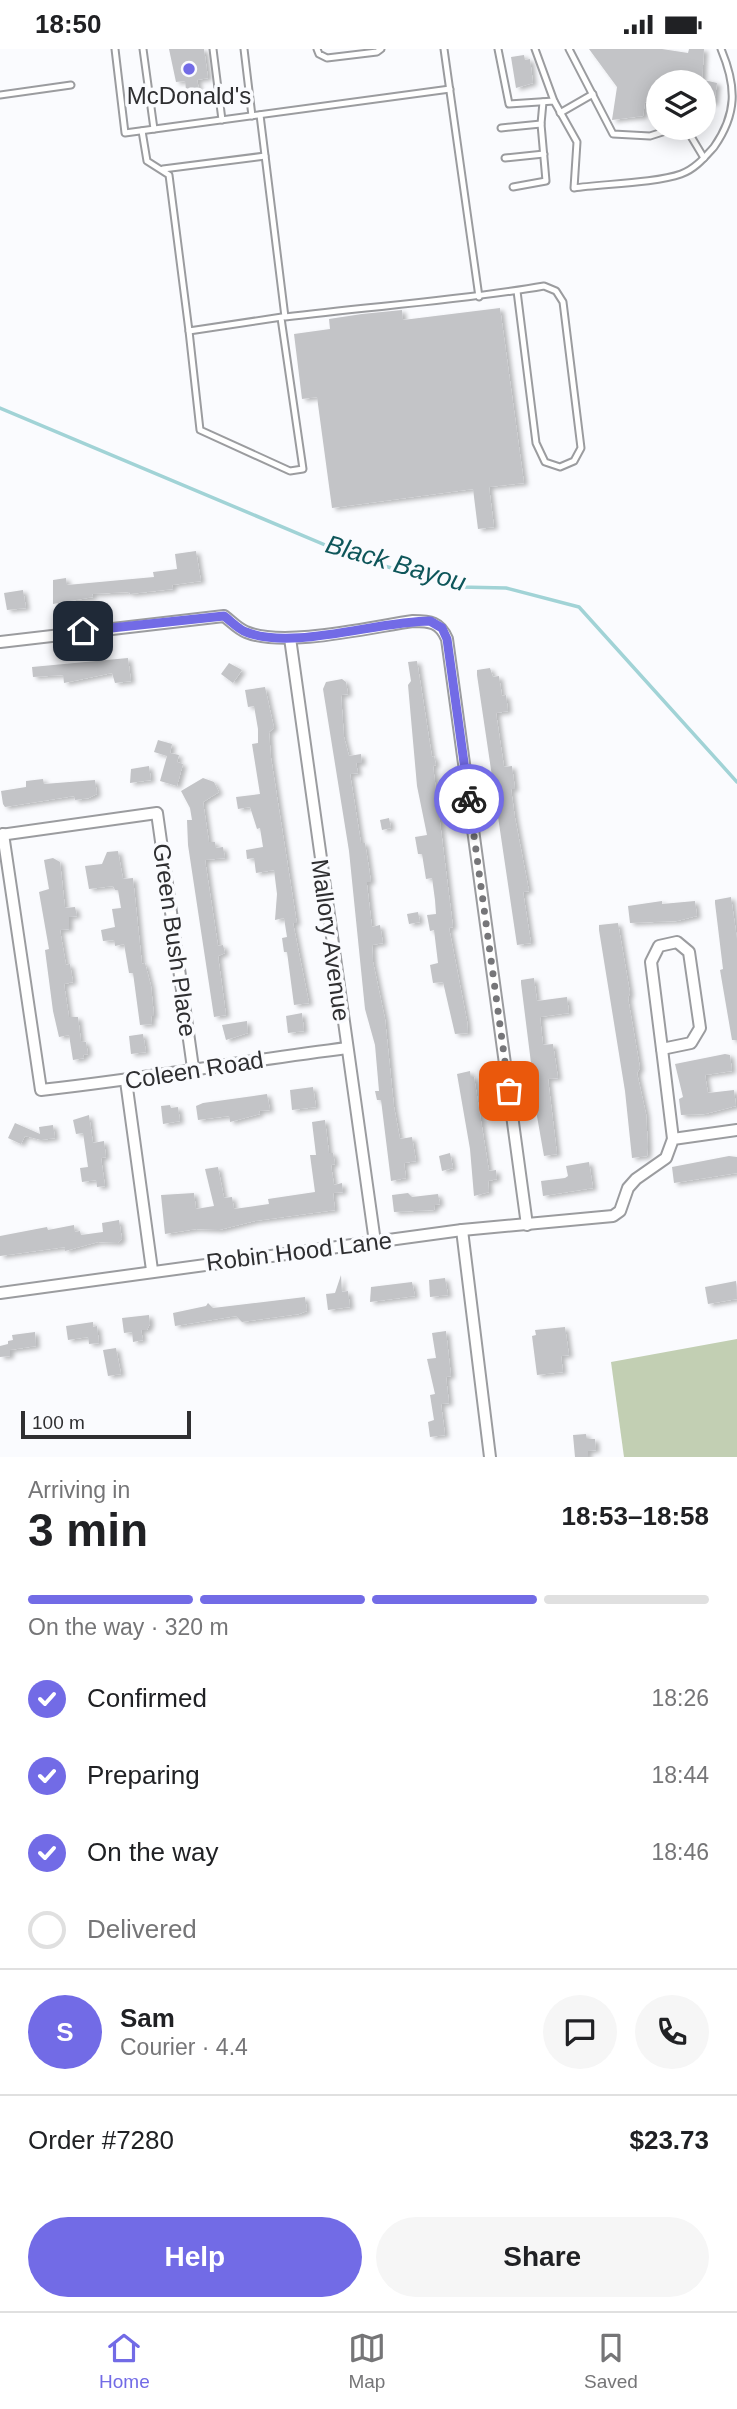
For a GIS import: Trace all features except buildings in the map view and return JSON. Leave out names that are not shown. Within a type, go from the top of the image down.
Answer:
[{"type":"street","points":[[0,642],[224,616],[243,632],[262,637],[290,638],[430,621],[442,628],[447,639],[527,1225]]},
{"type":"street","name":"Mallory Avenue","points":[[290,638],[375,1241]]},
{"type":"street","name":"Green Bush Place","points":[[1,835],[157,813],[192,1068]]},
{"type":"street","name":"Coleen Road","points":[[1,835],[41,1090],[126,1081],[192,1068],[346,1048]]},
{"type":"street","points":[[662,1049],[691,1043],[700,1028],[689,952],[677,942],[659,946],[651,962],[673,1139],[737,1130]]},
{"type":"street","points":[[126,1081],[152,1270]]},
{"type":"street","name":"Robin Hood Lane","points":[[0,1293],[375,1241],[600,1217],[620,1211],[628,1188],[666,1158],[673,1139]]},
{"type":"street","points":[[462,1230],[490,1457]]},
{"type":"lane","points":[[115,49],[125,133],[450,89]]},
{"type":"lane","points":[[143,49],[154,129]]},
{"type":"lane","points":[[213,49],[222,120]]},
{"type":"lane","points":[[244,49],[252,116]]},
{"type":"lane","points":[[317,49],[318,54],[327,58],[377,52],[381,49]]},
{"type":"lane","points":[[444,49],[479,297]]},
{"type":"lane","points":[[498,49],[509,104],[554,101]]},
{"type":"lane","points":[[536,49],[554,101],[577,142],[573,188],[680,174],[704,158],[723,138],[736,115],[736,83],[721,49]]},
{"type":"lane","points":[[569,49],[613,134],[646,136]]},
{"type":"lane","points":[[0,95],[71,85]]},
{"type":"lane","points":[[561,113],[593,94]]},
{"type":"lane","points":[[513,187],[546,181],[541,124],[543,102]]},
{"type":"lane","points":[[142,131],[147,161],[169,175],[200,430],[290,471],[303,469],[260,115]]},
{"type":"lane","points":[[501,128],[541,124]]},
{"type":"lane","points":[[693,140],[704,158]]},
{"type":"lane","points":[[505,158],[544,154]]},
{"type":"lane","points":[[163,169],[265,156]]},
{"type":"lane","points":[[189,331],[398,303],[423,305],[544,286],[556,291],[563,302],[581,448],[574,461],[560,467],[545,462],[536,443],[517,291]]},
{"type":"green space","points":[[737,1339],[737,1457],[624,1457],[611,1362]]},
{"type":"waterway","name":"Black Bayou","points":[[0,408],[356,558],[459,587],[506,588],[579,607],[737,782]]},
{"type":"way so far","points":[[469,799],[509,1091]]},
{"type":"place","name":"McDonald's","points":[[189,69]]},
{"type":"route","points":[[83,631],[224,616],[243,632],[262,637],[290,638],[430,621],[442,628],[447,639],[469,799]]}]
